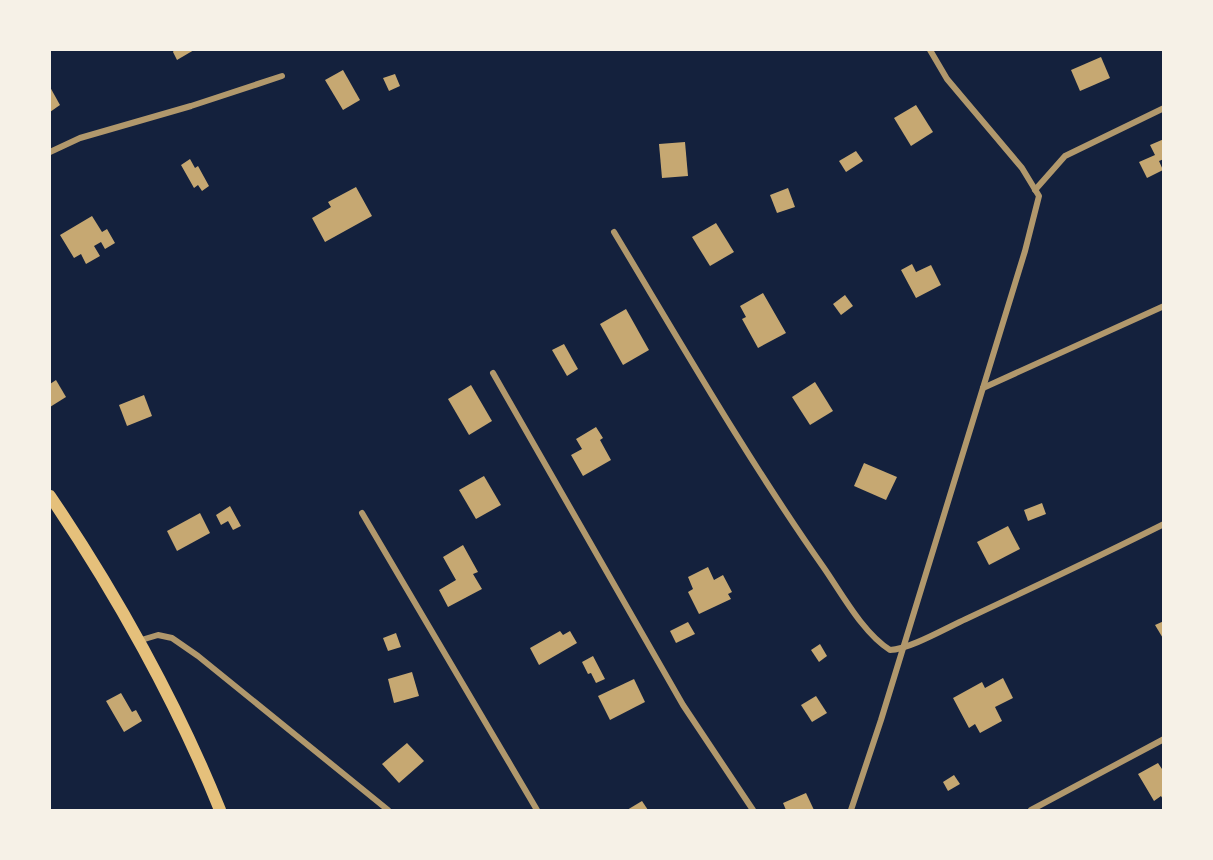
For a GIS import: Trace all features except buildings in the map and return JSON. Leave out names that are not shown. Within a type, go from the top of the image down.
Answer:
[{"type":"main road","points":[[50,496],[85,550],[138,641],[206,774],[220,810]]},
{"type":"street","points":[[850,810],[983,388],[1025,251],[1039,196],[1022,168],[947,79],[930,50]]},
{"type":"street","points":[[50,152],[80,138],[191,106],[282,76]]},
{"type":"street","points":[[1035,190],[1065,156],[1164,108]]},
{"type":"street","points":[[614,232],[720,408],[806,543],[860,620],[890,650],[903,647],[1095,559],[1164,524]]},
{"type":"street","points":[[983,388],[1164,306]]},
{"type":"street","points":[[494,373],[683,705],[753,810]]},
{"type":"street","points":[[363,513],[537,810]]},
{"type":"street","points":[[138,641],[158,635],[172,638],[198,656],[388,810]]},
{"type":"street","points":[[1031,810],[1164,739]]}]
